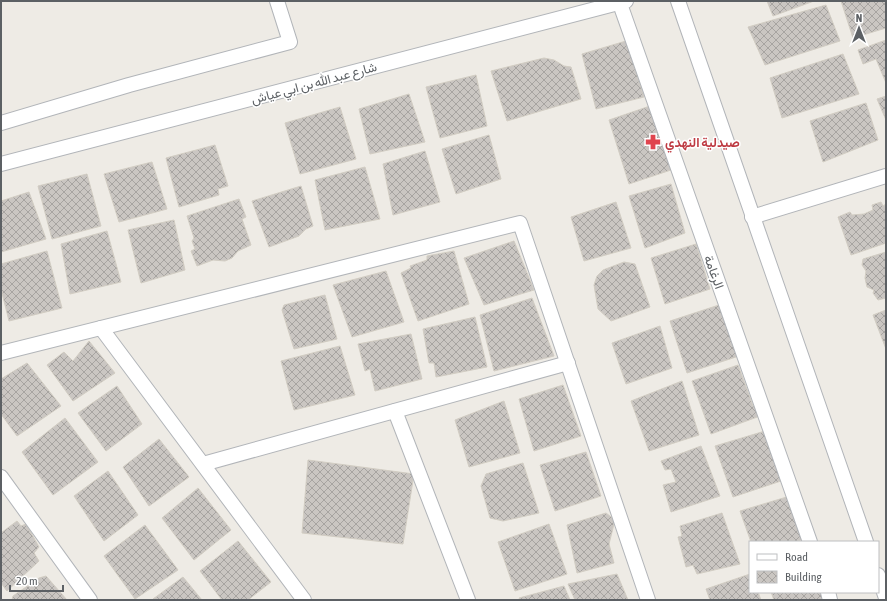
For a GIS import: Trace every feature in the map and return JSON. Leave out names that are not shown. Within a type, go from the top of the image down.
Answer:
[{"type":"street","points":[[1,123],[129,85],[290,42],[277,1]]},
{"type":"street","points":[[678,1],[866,541]]},
{"type":"street","name":"شارع عبد الله بن ابي عياش","points":[[1,164],[622,2]]},
{"type":"street","name":"الرغامة","points":[[622,2],[810,541]]},
{"type":"street","points":[[752,217],[886,176]]},
{"type":"street","points":[[1,353],[520,223],[648,600]]},
{"type":"street","points":[[101,328],[304,600]]},
{"type":"street","points":[[203,464],[568,363]]},
{"type":"street","points":[[395,411],[468,600]]},
{"type":"street","points":[[1,477],[90,600]]},
{"type":"street","points":[[879,579],[886,598]]},
{"type":"building","points":[[767,1],[814,1],[773,16]]},
{"type":"building","points":[[841,1],[886,1],[886,28],[853,38]]},
{"type":"building","points":[[826,5],[840,41],[765,65],[748,27]]},
{"type":"building","points":[[886,40],[886,83],[876,59],[863,64],[858,50]]},
{"type":"building","points":[[626,41],[644,97],[596,109],[582,54]]},
{"type":"building","points":[[843,54],[859,94],[782,118],[770,78]]},
{"type":"building","points":[[544,58],[554,60],[564,66],[571,67],[581,99],[507,121],[491,71]]},
{"type":"building","points":[[476,75],[487,126],[440,138],[426,87]]},
{"type":"building","points":[[409,94],[425,142],[370,154],[359,109]]},
{"type":"building","points":[[886,96],[886,120],[877,99]]},
{"type":"building","points":[[866,103],[878,140],[823,162],[810,121]]},
{"type":"building","points":[[650,106],[671,170],[629,184],[609,120]]},
{"type":"building","points":[[340,107],[356,159],[300,174],[285,123]]},
{"type":"building","points":[[489,135],[501,179],[456,194],[442,149]]},
{"type":"building","points":[[215,145],[228,186],[218,189],[219,195],[179,207],[166,158]]},
{"type":"building","points":[[425,151],[440,202],[393,215],[383,164]]},
{"type":"building","points":[[152,162],[167,209],[119,222],[104,174]]},
{"type":"building","points":[[365,167],[380,219],[325,230],[315,180]]},
{"type":"building","points":[[87,174],[101,226],[52,239],[38,186]]},
{"type":"building","points":[[671,184],[685,233],[645,248],[629,196]]},
{"type":"building","points":[[301,186],[313,226],[306,229],[299,236],[269,247],[252,201]]},
{"type":"building","points":[[29,192],[46,239],[1,252],[1,201]]},
{"type":"building","points":[[239,199],[246,217],[242,219],[251,245],[238,251],[232,258],[225,261],[213,260],[197,266],[191,251],[195,249],[192,241],[194,238],[187,216]]},
{"type":"building","points":[[616,202],[631,248],[584,261],[571,217]]},
{"type":"building","points":[[881,202],[883,206],[886,204],[886,243],[851,255],[838,217],[850,212],[852,215],[864,214],[873,210],[872,205]]},
{"type":"building","points":[[174,220],[185,270],[141,283],[128,230]]},
{"type":"building","points":[[107,231],[121,282],[70,294],[61,244]]},
{"type":"building","points":[[514,241],[534,290],[484,305],[464,258]]},
{"type":"building","points":[[696,244],[710,289],[665,304],[651,258]]},
{"type":"building","points":[[47,251],[62,308],[9,321],[1,289],[1,264]]},
{"type":"building","points":[[454,251],[469,304],[418,321],[401,273],[411,268],[410,266],[427,260],[427,256]]},
{"type":"building","points":[[886,252],[886,298],[878,300],[873,293],[874,290],[867,287],[865,278],[866,271],[862,265],[863,259]]},
{"type":"building","points":[[624,262],[635,264],[650,307],[611,321],[598,309],[594,285],[597,276],[603,270]]},
{"type":"building","points":[[386,271],[404,322],[352,337],[333,285]]},
{"type":"building","points":[[325,295],[337,339],[294,349],[282,310],[284,305]]},
{"type":"building","points":[[532,298],[554,356],[494,371],[480,315]]},
{"type":"building","points":[[722,304],[739,356],[687,373],[670,321]]},
{"type":"building","points":[[886,310],[886,349],[873,315]]},
{"type":"building","points":[[475,317],[487,367],[436,377],[434,363],[429,363],[423,329]]},
{"type":"building","points":[[660,326],[672,368],[626,384],[612,343]]},
{"type":"building","points":[[411,334],[422,379],[375,391],[370,369],[365,371],[358,344]]},
{"type":"building","points":[[89,341],[115,373],[73,401],[47,365],[64,352],[73,361]]},
{"type":"building","points":[[340,346],[355,395],[294,410],[281,361]]},
{"type":"building","points":[[27,363],[61,406],[17,436],[1,414],[1,379]]},
{"type":"building","points":[[738,365],[753,406],[757,406],[760,416],[711,434],[692,381]]},
{"type":"building","points":[[682,381],[699,435],[649,451],[631,401]]},
{"type":"building","points":[[563,385],[581,436],[534,451],[519,399]]},
{"type":"building","points":[[117,386],[142,424],[106,451],[78,413]]},
{"type":"building","points":[[504,401],[520,453],[469,467],[455,420]]},
{"type":"building","points":[[65,418],[98,462],[53,495],[22,452]]},
{"type":"building","points":[[765,431],[781,481],[733,497],[715,446]]},
{"type":"building","points":[[159,439],[189,477],[149,506],[123,467]]},
{"type":"building","points":[[701,446],[720,496],[671,512],[663,485],[676,482],[671,469],[665,470],[661,461]]},
{"type":"building","points":[[586,452],[601,496],[555,511],[540,465]]},
{"type":"building","points":[[308,460],[414,474],[403,544],[302,533]]},
{"type":"building","points":[[523,463],[539,513],[503,521],[490,518],[481,486],[486,474]]},
{"type":"building","points":[[108,471],[138,515],[104,541],[74,496]]},
{"type":"building","points":[[198,488],[231,530],[194,560],[162,518]]},
{"type":"building","points":[[790,496],[804,539],[798,541],[751,541],[740,511]]},
{"type":"building","points":[[606,513],[615,520],[609,544],[614,563],[577,573],[567,525]]},
{"type":"building","points":[[722,513],[740,564],[697,574],[693,565],[686,567],[678,537],[682,536],[680,526]]},
{"type":"building","points":[[17,521],[21,526],[26,524],[39,547],[34,553],[39,561],[7,591],[1,583],[1,533]]},
{"type":"building","points":[[549,524],[567,574],[515,591],[498,542]]},
{"type":"building","points":[[145,525],[178,570],[135,599],[104,556]]},
{"type":"building","points":[[238,541],[271,582],[248,600],[222,600],[200,571]]},
{"type":"building","points":[[617,574],[628,600],[575,600],[568,584]]},
{"type":"building","points":[[749,574],[749,593],[758,593],[761,600],[710,600],[706,589]]},
{"type":"building","points":[[46,576],[67,600],[12,600],[13,596],[39,578]]},
{"type":"building","points":[[183,577],[202,600],[153,599]]},
{"type":"building","points":[[564,586],[570,600],[520,600],[519,598]]},
{"type":"building","points":[[771,593],[822,593],[825,600],[774,600]]},
{"type":"place","name":"صيدلية النهدي","points":[[653,142]]}]
